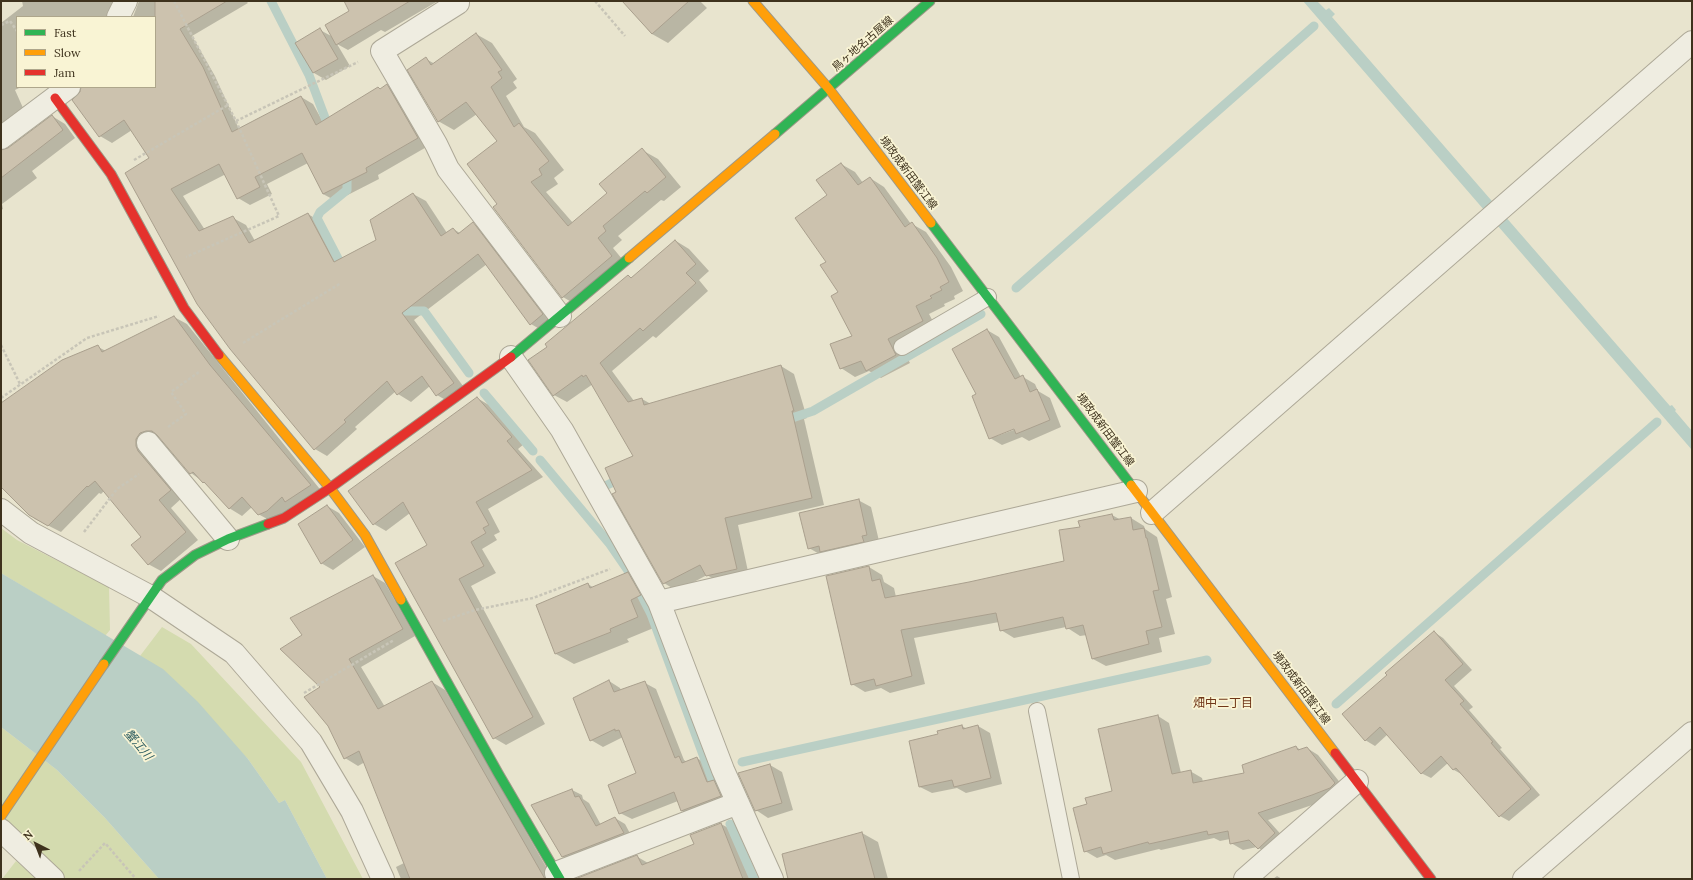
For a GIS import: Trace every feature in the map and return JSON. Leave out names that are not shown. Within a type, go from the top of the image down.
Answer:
[{"type":"street","points":[[118,16],[126,1]]},
{"type":"street","points":[[458,1],[458,3],[382,51],[436,144],[448,169],[560,316]]},
{"type":"street","name":"境政成新田蟹江線","points":[[753,1],[829,90],[1358,781],[1431,879]]},
{"type":"street","name":"鳥ヶ地名古屋線","points":[[1,820],[162,580],[195,555],[228,539],[284,518],[330,488],[511,357],[829,90],[930,1]]},
{"type":"street","points":[[1152,513],[1692,42]]},
{"type":"street","points":[[1,138],[62,92],[111,174],[184,308],[220,357],[330,488],[365,535],[498,773],[558,876],[738,803]]},
{"type":"street","points":[[511,357],[562,430],[659,602],[723,770],[772,879]]},
{"type":"street","points":[[148,443],[228,539]]},
{"type":"street","points":[[659,602],[1136,491]]},
{"type":"street","points":[[1,510],[31,532],[68,552],[145,605],[234,653],[311,742],[348,805],[383,879]]},
{"type":"street","points":[[1524,879],[1692,733]]},
{"type":"street","points":[[1245,879],[1358,781]]},
{"type":"street","points":[[1,820],[53,879]]},
{"type":"lane","points":[[902,347],[988,297]]},
{"type":"lane","points":[[1038,711],[1071,879]]},
{"type":"path","points":[[162,268],[279,216],[228,104],[174,1]]},
{"type":"path","points":[[595,1],[624,36]]},
{"type":"path","points":[[1,25],[10,21],[16,30]]},
{"type":"path","points":[[236,121],[382,51]]},
{"type":"path","points":[[111,174],[228,104]]},
{"type":"path","points":[[1,398],[87,338],[184,308]]},
{"type":"path","points":[[1,345],[20,384]]},
{"type":"path","points":[[68,552],[117,488],[162,460]]},
{"type":"path","points":[[281,706],[418,628],[475,610],[534,598],[613,568]]},
{"type":"path","points":[[83,866],[105,843],[136,879]]},
{"type":"green space","points":[[1,528],[17,540],[109,587],[110,630],[105,636],[1,573]]},
{"type":"green space","points":[[162,627],[191,644],[301,762],[363,879],[327,879],[285,800],[279,803],[248,759],[140,656]]},
{"type":"green space","points":[[1,727],[57,770],[105,818],[159,879],[63,879],[1,819]]},
{"type":"green space","points":[[16,861],[38,879],[2,879]]},
{"type":"water","points":[[1303,1],[1317,1],[1326,10],[1329,8],[1335,14],[1332,17],[1670,406],[1672,405],[1676,410],[1675,411],[1692,431],[1692,450]]},
{"type":"water","name":"蟹江川","points":[[1,573],[163,669],[198,702],[248,759],[279,803],[285,800],[327,879],[159,879],[105,818],[57,770],[1,727]]},
{"type":"building","points":[[155,1],[227,1],[180,29],[203,67],[232,132],[301,96],[316,125],[378,87],[380,89],[387,84],[418,138],[366,168],[367,172],[323,194],[302,153],[255,177],[260,187],[237,199],[219,164],[171,189],[199,231],[233,216],[249,243],[308,213],[334,262],[376,240],[370,220],[413,193],[441,236],[453,228],[458,234],[473,222],[543,314],[530,325],[478,254],[402,313],[454,383],[436,396],[422,376],[397,395],[387,381],[344,420],[346,422],[314,450],[230,349],[197,304],[125,173],[149,158],[124,120],[99,137],[72,100],[80,92],[81,88],[156,88]]},
{"type":"building","points":[[344,1],[410,1],[336,45],[325,25],[349,11]]},
{"type":"building","points":[[622,1],[689,1],[652,34]]},
{"type":"building","points":[[320,28],[338,59],[313,73],[295,43]]},
{"type":"building","points":[[476,33],[502,70],[498,72],[502,78],[491,87],[514,127],[519,123],[549,161],[539,169],[542,175],[531,182],[568,226],[607,193],[599,184],[642,148],[666,177],[647,193],[645,191],[603,226],[606,231],[598,238],[612,256],[562,298],[493,207],[497,204],[467,164],[497,141],[466,102],[438,122],[407,70],[426,57],[431,65]]},
{"type":"building","points":[[52,115],[63,130],[1,178],[1,150],[8,148]]},
{"type":"building","points":[[841,163],[858,185],[870,177],[905,227],[912,222],[937,258],[949,282],[940,287],[942,290],[930,296],[932,298],[916,306],[923,321],[888,339],[896,355],[866,371],[861,361],[840,369],[830,344],[852,336],[831,296],[838,292],[820,265],[826,262],[795,218],[827,195],[816,180]]},
{"type":"building","points":[[675,240],[696,264],[686,273],[696,283],[643,331],[640,328],[600,363],[628,402],[642,398],[644,405],[781,365],[794,411],[792,411],[812,498],[725,518],[737,569],[706,576],[700,565],[663,584],[612,494],[616,492],[605,468],[633,456],[586,375],[583,377],[582,375],[553,396],[528,360],[547,347],[545,344],[628,275],[631,278]]},
{"type":"building","points":[[174,316],[210,365],[311,485],[285,502],[282,497],[267,511],[258,515],[242,497],[229,509],[193,472],[190,474],[157,435],[152,431],[140,433],[136,439],[138,451],[171,490],[159,500],[186,532],[148,565],[131,545],[141,537],[95,481],[88,487],[87,486],[48,526],[29,515],[1,487],[1,403],[62,360],[98,345],[102,352]]},
{"type":"building","points":[[987,329],[1015,379],[1023,375],[1030,392],[1037,389],[1050,420],[1016,434],[1014,429],[989,439],[972,396],[976,394],[952,349]]},
{"type":"building","points":[[477,397],[512,437],[507,441],[532,470],[476,502],[489,525],[483,528],[486,533],[471,542],[484,566],[459,579],[533,717],[493,739],[395,563],[427,545],[403,502],[373,525],[348,491]]},
{"type":"building","points":[[859,499],[867,535],[862,536],[864,542],[820,552],[819,546],[808,549],[799,513]]},
{"type":"building","points":[[327,505],[353,540],[321,564],[298,524]]},
{"type":"building","points":[[1112,514],[1114,520],[1131,517],[1133,530],[1144,528],[1147,538],[1159,590],[1153,591],[1162,627],[1146,631],[1149,644],[1092,659],[1083,625],[1066,629],[1063,617],[1000,631],[996,613],[901,630],[912,676],[876,686],[874,679],[851,685],[826,576],[869,566],[872,581],[880,579],[885,598],[969,582],[1064,561],[1059,530],[1080,527],[1078,521]]},
{"type":"building","points":[[628,572],[641,595],[631,600],[638,617],[610,629],[611,632],[555,654],[536,605],[588,583],[590,588]]},
{"type":"building","points":[[373,575],[403,629],[349,659],[378,709],[432,681],[545,879],[410,879],[359,751],[344,759],[328,726],[304,697],[320,687],[280,649],[302,635],[290,618]]},
{"type":"building","points":[[1434,631],[1463,664],[1445,680],[1464,701],[1460,704],[1493,742],[1491,743],[1531,789],[1499,817],[1456,768],[1453,770],[1441,756],[1421,774],[1380,727],[1365,741],[1342,714],[1387,675],[1385,673]]},
{"type":"building","points":[[609,680],[614,692],[645,681],[675,758],[679,756],[682,763],[697,757],[707,782],[714,780],[721,796],[681,811],[674,792],[619,814],[608,785],[636,773],[619,730],[615,731],[615,729],[590,741],[573,698]]},
{"type":"building","points":[[1158,715],[1172,774],[1191,770],[1193,783],[1244,773],[1242,765],[1296,746],[1298,750],[1307,747],[1335,783],[1330,788],[1258,813],[1275,833],[1258,849],[1249,840],[1230,844],[1228,831],[1208,835],[1207,831],[1149,844],[1148,842],[1103,854],[1101,847],[1084,852],[1073,808],[1087,804],[1085,798],[1112,791],[1098,729]]},
{"type":"building","points":[[962,725],[963,729],[978,725],[991,778],[954,787],[952,780],[919,787],[909,741],[938,734],[937,731]]},
{"type":"building","points":[[770,764],[782,803],[755,811],[738,773]]},
{"type":"building","points":[[572,789],[575,797],[579,796],[596,826],[615,817],[624,833],[562,857],[531,805]]},
{"type":"building","points":[[721,823],[743,879],[575,879],[637,855],[642,865],[694,844],[690,835]]},
{"type":"building","points":[[862,832],[875,879],[788,879],[782,854]]},
{"type":"waterway","points":[[271,1],[309,75],[330,131]]},
{"type":"waterway","points":[[1016,288],[1314,26]]},
{"type":"waterway","points":[[344,171],[347,178],[347,190],[320,212],[317,218],[344,270]]},
{"type":"waterway","points":[[393,314],[399,311],[424,311],[469,373]]},
{"type":"waterway","points":[[783,421],[813,411],[981,314]]},
{"type":"waterway","points":[[484,393],[533,451]]},
{"type":"waterway","points":[[1336,704],[1657,422]]},
{"type":"waterway","points":[[540,460],[609,543],[631,575],[651,614],[716,790]]},
{"type":"waterway","points":[[605,486],[622,478]]},
{"type":"waterway","points":[[742,762],[1207,660]]},
{"type":"waterway","points":[[730,824],[754,879]]},
{"type":"traffic: fast","points":[[775,134],[930,1]]},
{"type":"traffic: fast","points":[[931,223],[1131,485]]},
{"type":"traffic: fast","points":[[511,357],[629,258]]},
{"type":"traffic: fast","points":[[104,664],[162,580],[195,555],[228,539],[268,524]]},
{"type":"traffic: fast","points":[[401,600],[498,773],[560,879]]},
{"type":"traffic: slow","points":[[753,1],[829,89],[931,223]]},
{"type":"traffic: slow","points":[[629,258],[775,134]]},
{"type":"traffic: slow","points":[[219,355],[330,488],[365,535],[401,600]]},
{"type":"traffic: slow","points":[[1131,485],[1335,753]]},
{"type":"traffic: slow","points":[[1,816],[104,664]]},
{"type":"traffic: jam","points":[[55,98],[111,174],[184,308],[219,355]]},
{"type":"traffic: jam","points":[[268,524],[284,518],[330,488],[511,357]]},
{"type":"traffic: jam","points":[[1335,753],[1431,879]]},
{"type":"district","name":"畑中二丁目","points":[[1223,704]]}]
